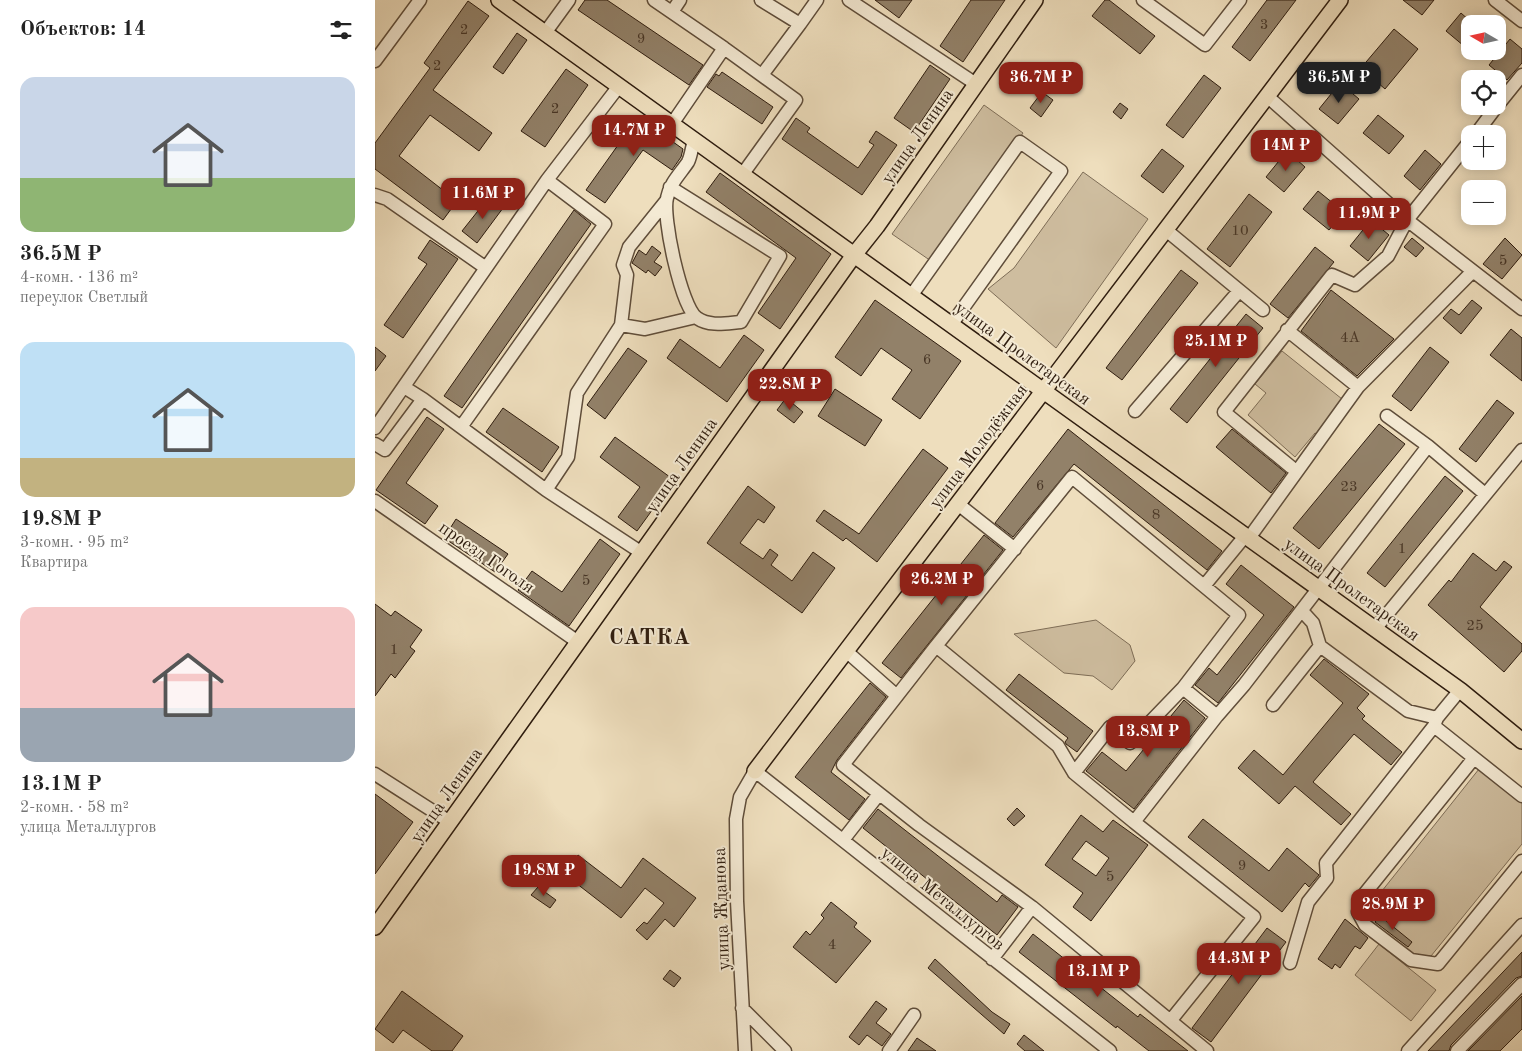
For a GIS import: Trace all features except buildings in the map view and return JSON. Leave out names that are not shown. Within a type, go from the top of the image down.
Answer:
[{"type":"main road","name":"улица Ленина","points":[[375,927],[854,255],[877,226],[1035,0]]},
{"type":"main road","name":"улица Молодёжная","points":[[755,771],[1340,0]]},
{"type":"main road","name":"улица Пролетарская","points":[[507,2],[545,33],[1460,690],[1522,741]]},
{"type":"street","points":[[375,61],[421,0]]},
{"type":"street","points":[[545,33],[569,0]]},
{"type":"street","points":[[654,0],[796,100],[743,175]]},
{"type":"street","points":[[672,12],[680,0]]},
{"type":"street","points":[[761,0],[800,24]]},
{"type":"street","points":[[762,75],[817,0]]},
{"type":"street","points":[[849,0],[976,84]]},
{"type":"street","points":[[1143,0],[1205,45],[1240,0]]},
{"type":"street","points":[[1495,0],[1522,21]]},
{"type":"street","points":[[672,124],[724,48]]},
{"type":"street","points":[[1506,95],[1522,75]]},
{"type":"street","points":[[375,428],[547,180],[619,86]]},
{"type":"street","points":[[1267,96],[1407,220],[1522,308]]},
{"type":"street","points":[[694,140],[689,160],[670,187],[666,201],[668,230],[677,273],[686,302],[696,317]]},
{"type":"street","points":[[911,296],[1021,142],[1061,171],[951,325]]},
{"type":"street","points":[[1291,467],[1224,412],[1331,275],[1355,285],[1388,256],[1407,220],[1461,152]]},
{"type":"street","points":[[461,426],[605,224],[547,180]]},
{"type":"street","points":[[621,325],[645,329],[696,317],[715,324],[741,322],[780,256],[670,187]]},
{"type":"street","points":[[375,195],[387,199],[486,268]]},
{"type":"street","points":[[545,490],[568,456],[577,393],[621,325],[627,275],[623,265],[629,247],[666,201]]},
{"type":"street","points":[[1166,230],[1263,310]]},
{"type":"street","points":[[1204,586],[1247,537],[1358,387],[1473,271]]},
{"type":"street","points":[[1135,411],[1239,291]]},
{"type":"street","points":[[1287,330],[1358,387]]},
{"type":"street","points":[[404,387],[461,426],[545,490],[642,553]]},
{"type":"street","points":[[375,444],[385,450],[423,399]]},
{"type":"street","points":[[1387,416],[1428,446],[1485,494]]},
{"type":"street","points":[[1134,822],[1302,611],[1317,588],[1428,446]]},
{"type":"street","points":[[1375,629],[1522,450]]},
{"type":"street","points":[[1074,773],[1110,727],[1130,743],[1183,688],[1239,615],[1072,477],[843,765],[879,794],[1032,907],[1207,1051]]},
{"type":"street","name":"проезд Гоголя","points":[[375,502],[578,642]]},
{"type":"street","points":[[958,504],[1015,549]]},
{"type":"street","points":[[1302,611],[1313,623],[1320,646],[1408,711],[1436,722],[1474,758],[1522,796]]},
{"type":"street","points":[[936,646],[1058,746],[1074,773],[1254,918],[1171,1020]]},
{"type":"street","points":[[1273,705],[1320,646]]},
{"type":"street","points":[[846,651],[897,696]]},
{"type":"street","points":[[1183,688],[1217,716]]},
{"type":"street","points":[[1290,963],[1308,902],[1327,878],[1326,863],[1460,690]]},
{"type":"street","points":[[1474,758],[1445,803],[1395,865],[1362,897],[1358,912],[1365,925],[1411,960],[1421,958],[1438,964],[1450,942],[1522,862]]},
{"type":"street","name":"улица Металлургов","points":[[755,771],[1109,1051]]},
{"type":"street","name":"улица Жданова","points":[[745,1051],[737,901],[736,819],[741,797],[755,771]]},
{"type":"street","points":[[375,774],[450,822]]},
{"type":"street","points":[[843,840],[879,794]]},
{"type":"street","points":[[992,959],[1032,907]]},
{"type":"street","points":[[1408,1051],[1522,925]]},
{"type":"street","points":[[1457,1051],[1522,984]]},
{"type":"street","points":[[742,1008],[785,1051]]},
{"type":"street","points":[[889,1051],[915,1015]]},
{"type":"shaded area","points":[[984,105],[1023,133],[931,261],[892,234]]},
{"type":"shaded area","points":[[1083,172],[1148,219],[1056,348],[988,289],[1014,268]]},
{"type":"shaded area","points":[[1282,351],[1347,403],[1320,436],[1315,433],[1295,457],[1248,415],[1266,393],[1255,384]]},
{"type":"shaded area","points":[[1096,620],[1130,645],[1135,661],[1112,690],[1093,676],[1064,673],[1014,634]]},
{"type":"shaded area","points":[[1479,769],[1522,802],[1522,844],[1431,956],[1406,954],[1371,926],[1370,906]]},
{"type":"shaded area","points":[[1379,944],[1436,990],[1411,1021],[1355,975]]},
{"type":"district","name":"САТКА","points":[[650,636]]}]
